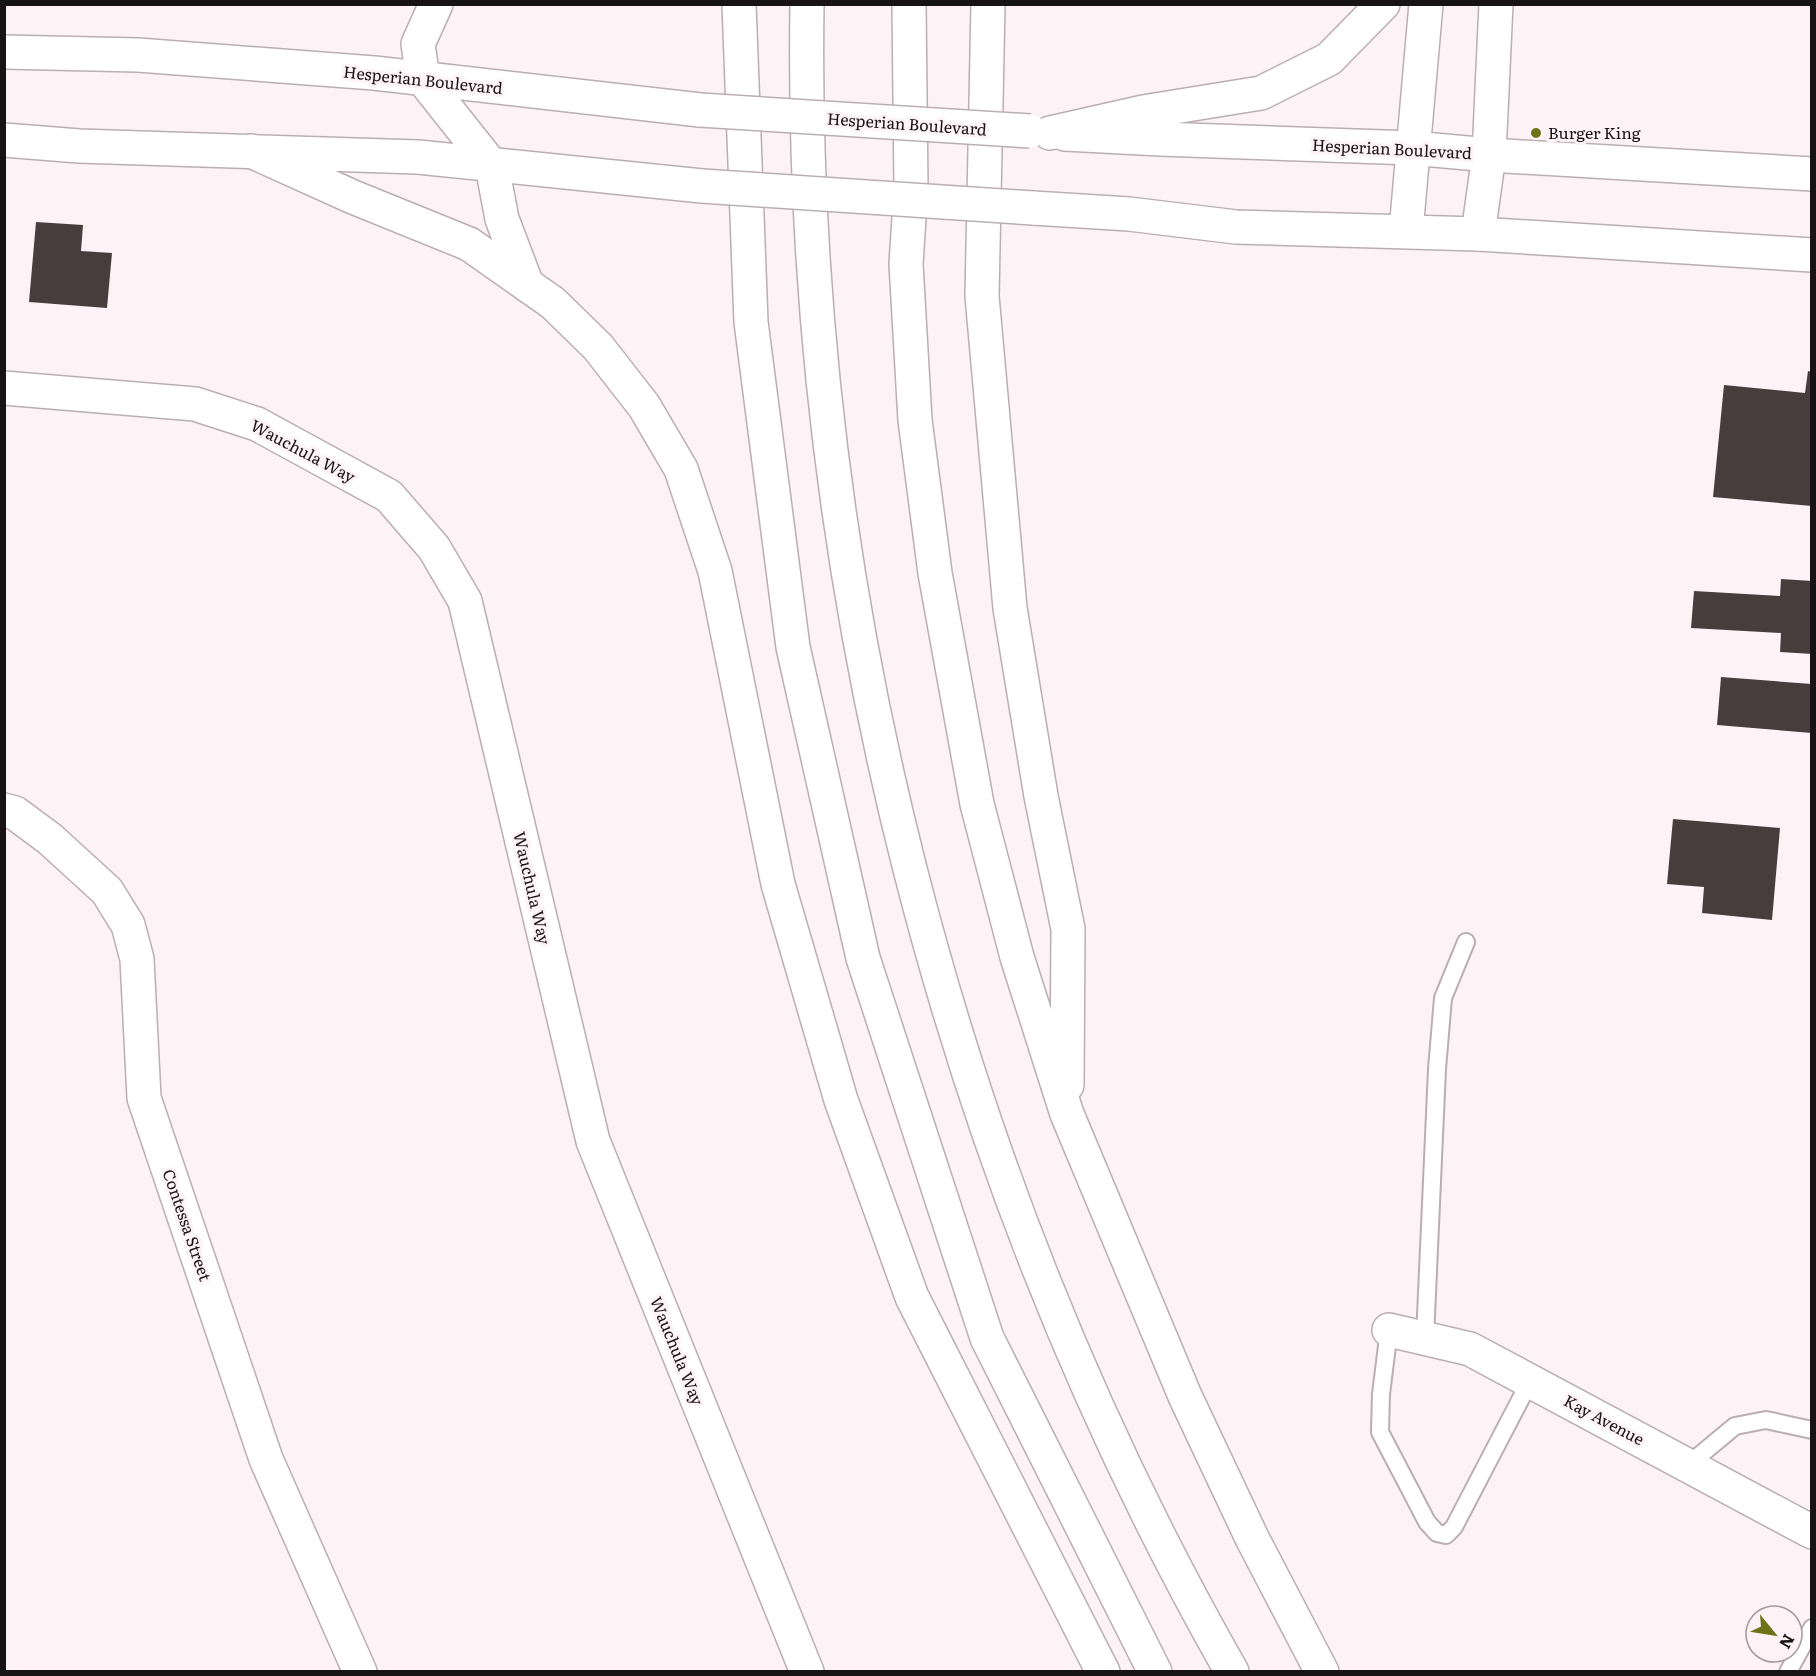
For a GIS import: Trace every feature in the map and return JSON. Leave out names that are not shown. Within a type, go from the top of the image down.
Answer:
[{"type":"main road","points":[[436,4],[418,44],[423,80],[492,166],[502,219],[527,285]]},
{"type":"main road","points":[[739,4],[751,322],[793,647],[863,958],[987,1338],[1155,1671]]},
{"type":"main road","points":[[807,4],[809,183],[819,335],[834,475],[860,639],[891,793],[909,868],[939,975],[976,1092],[1056,1310],[1154,1524],[1232,1671]]},
{"type":"main road","points":[[909,4],[911,188],[906,264],[915,420],[934,573],[977,804],[1017,957],[1067,1114],[1185,1396],[1252,1538],[1322,1671]]},
{"type":"main road","points":[[988,4],[982,296],[1010,608],[1041,796],[1068,929],[1067,1114]]},
{"type":"main road","points":[[1040,132],[1261,93],[1329,59],[1383,4]]},
{"type":"main road","points":[[1406,231],[1426,4]]},
{"type":"main road","points":[[1479,234],[1489,155],[1496,4]]},
{"type":"main road","name":"Hesperian Boulevard","points":[[4,52],[138,55],[374,73],[700,110],[1160,140],[1412,148],[1489,155],[1812,174]]},
{"type":"main road","points":[[4,140],[79,146],[418,158],[702,186],[1129,214],[1236,226],[1479,234],[1812,255]]},
{"type":"main road","points":[[251,151],[353,197],[469,244],[553,303],[598,347],[644,406],[681,469],[715,571],[778,884],[841,1100],[912,1298],[1103,1671]]},
{"type":"main road","name":"Wauchula Way","points":[[4,388],[195,404],[257,424],[389,496],[434,549],[465,601],[593,1141],[807,1671]]},
{"type":"main road","name":"Contessa Street","points":[[4,810],[15,813],[50,839],[107,891],[128,926],[137,959],[144,1098],[266,1459],[360,1671]]},
{"type":"main road","name":"Kay Avenue","points":[[1389,1330],[1470,1349],[1812,1532]]},
{"type":"lane","points":[[1425,1338],[1437,1069],[1443,998],[1466,942]]},
{"type":"lane","points":[[1389,1330],[1381,1394],[1380,1432],[1426,1522],[1437,1533],[1446,1535],[1455,1527],[1530,1381]]},
{"type":"lane","points":[[1688,1465],[1735,1426],[1766,1420],[1812,1430]]},
{"type":"lane","points":[[1788,1671],[1812,1628]]},
{"type":"building","points":[[36,222],[83,225],[81,251],[112,253],[107,308],[29,302]]},
{"type":"building","points":[[1808,371],[1812,372],[1812,506],[1713,497],[1724,385],[1805,393]]},
{"type":"building","points":[[1781,579],[1812,581],[1812,654],[1780,652],[1781,633],[1691,628],[1694,591],[1780,596]]},
{"type":"building","points":[[1721,677],[1812,684],[1812,733],[1717,725]]},
{"type":"building","points":[[1673,819],[1780,828],[1772,920],[1702,913],[1704,887],[1667,884]]},
{"type":"place","name":"Burger King","points":[[1536,133]]}]
